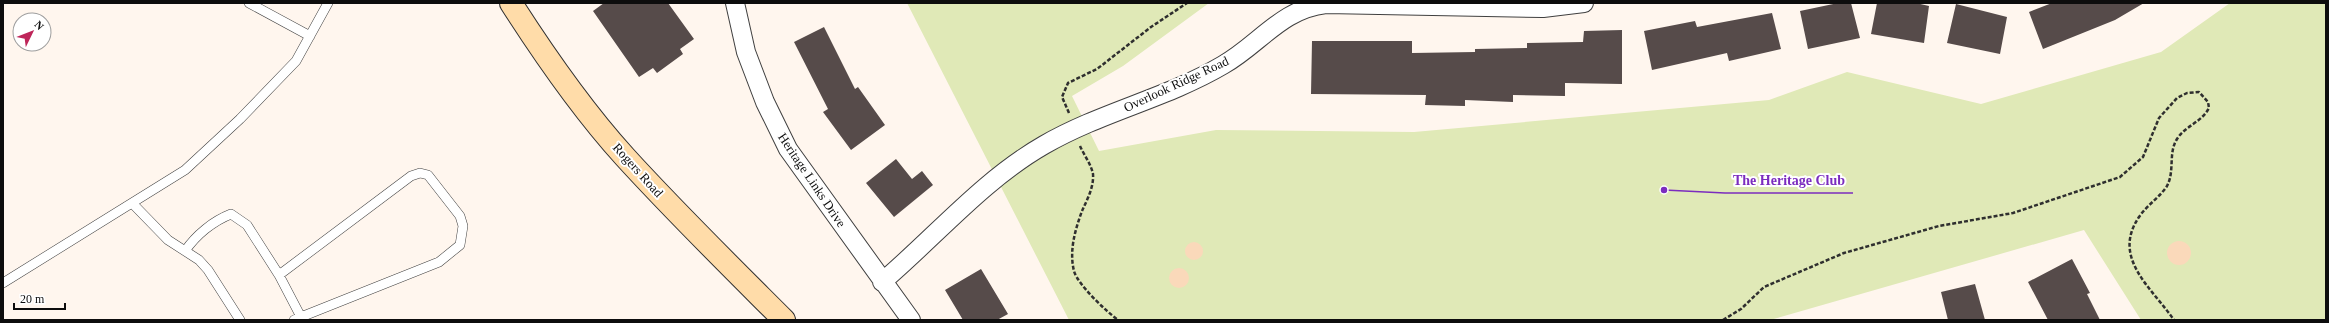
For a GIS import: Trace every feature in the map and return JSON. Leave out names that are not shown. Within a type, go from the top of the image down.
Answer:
[{"type":"main road","name":"Rogers Road","points":[[511,3],[570,88],[624,156],[691,228],[784,320]]},
{"type":"street","name":"Heritage Links Drive","points":[[734,3],[746,52],[765,102],[788,149],[882,282],[911,320]]},
{"type":"street","name":"Overlook Ridge Road","points":[[882,282],[988,185],[1029,154],[1074,130],[1224,64],[1286,17],[1308,7],[1326,4],[1512,4],[1543,8],[1584,3]]},
{"type":"lane","points":[[249,3],[310,36]]},
{"type":"lane","points":[[3,283],[185,170],[235,124],[296,61],[328,3]]},
{"type":"lane","points":[[185,251],[199,234],[220,219],[231,214],[247,225],[279,275],[297,319],[439,262],[460,245],[464,226],[460,216],[428,175],[416,175],[279,275]]},
{"type":"lane","points":[[132,203],[168,240],[198,260],[208,270],[240,320]]},
{"type":"path","points":[[1118,320],[1094,300],[1074,272],[1072,248],[1077,224],[1092,186],[1093,175],[1062,97],[1068,83],[1097,69],[1151,27],[1187,3]]},
{"type":"path","points":[[1723,320],[1741,309],[1764,287],[1844,253],[1939,226],[2013,213],[2120,177],[2142,157],[2159,118],[2168,105],[2176,98],[2194,91],[2199,92],[2205,97],[2209,108],[2206,115],[2180,133],[2175,141],[2169,181],[2165,188],[2148,204],[2137,219],[2128,251],[2134,269],[2174,320]]},
{"type":"green space","points":[[907,3],[1209,3],[1123,66],[1072,96],[1099,151],[1216,130],[1414,132],[1769,100],[1847,72],[1981,104],[2161,52],[2230,3],[2326,3],[2326,320],[2141,320],[2084,230],[1770,320],[1069,320]]},
{"type":"sand","points":[[2179,241],[2187,245],[2191,253],[2187,261],[2179,265],[2171,261],[2167,253],[2171,245]]},
{"type":"sand","points":[[1194,242],[1200,245],[1203,251],[1200,257],[1194,260],[1188,257],[1185,251],[1188,245]]},
{"type":"sand","points":[[1179,268],[1186,271],[1189,278],[1186,285],[1179,288],[1172,285],[1169,278],[1172,271]]},
{"type":"building","points":[[604,3],[668,3],[694,39],[680,49],[683,54],[657,73],[653,68],[639,77],[593,11]]},
{"type":"building","points":[[1838,3],[1851,3],[1860,38],[1808,49],[1800,11]]},
{"type":"building","points":[[1877,3],[1916,3],[1929,6],[1924,43],[1871,34]]},
{"type":"building","points":[[2052,3],[2144,3],[2115,20],[2043,49],[2029,12]]},
{"type":"building","points":[[1956,4],[2007,17],[2000,54],[1947,43]]},
{"type":"building","points":[[1772,13],[1781,49],[1729,61],[1727,53],[1652,70],[1644,31],[1695,21],[1697,27]]},
{"type":"building","points":[[824,27],[855,89],[858,87],[885,125],[851,150],[823,112],[828,109],[794,42]]},
{"type":"building","points":[[1622,30],[1622,84],[1565,83],[1565,96],[1513,95],[1513,102],[1465,100],[1465,106],[1425,105],[1426,95],[1311,94],[1312,41],[1412,41],[1412,53],[1475,52],[1475,49],[1527,48],[1527,43],[1583,42],[1584,31]]},
{"type":"building","points":[[896,159],[912,179],[922,171],[933,185],[894,217],[866,183]]},
{"type":"building","points":[[2072,259],[2090,293],[2087,294],[2100,320],[2048,320],[2028,282]]},
{"type":"building","points":[[981,269],[1008,314],[997,320],[963,320],[945,290]]},
{"type":"building","points":[[1975,284],[1985,320],[1948,320],[1941,292]]},
{"type":"place","name":"The Heritage Club","points":[[1664,190]]}]
